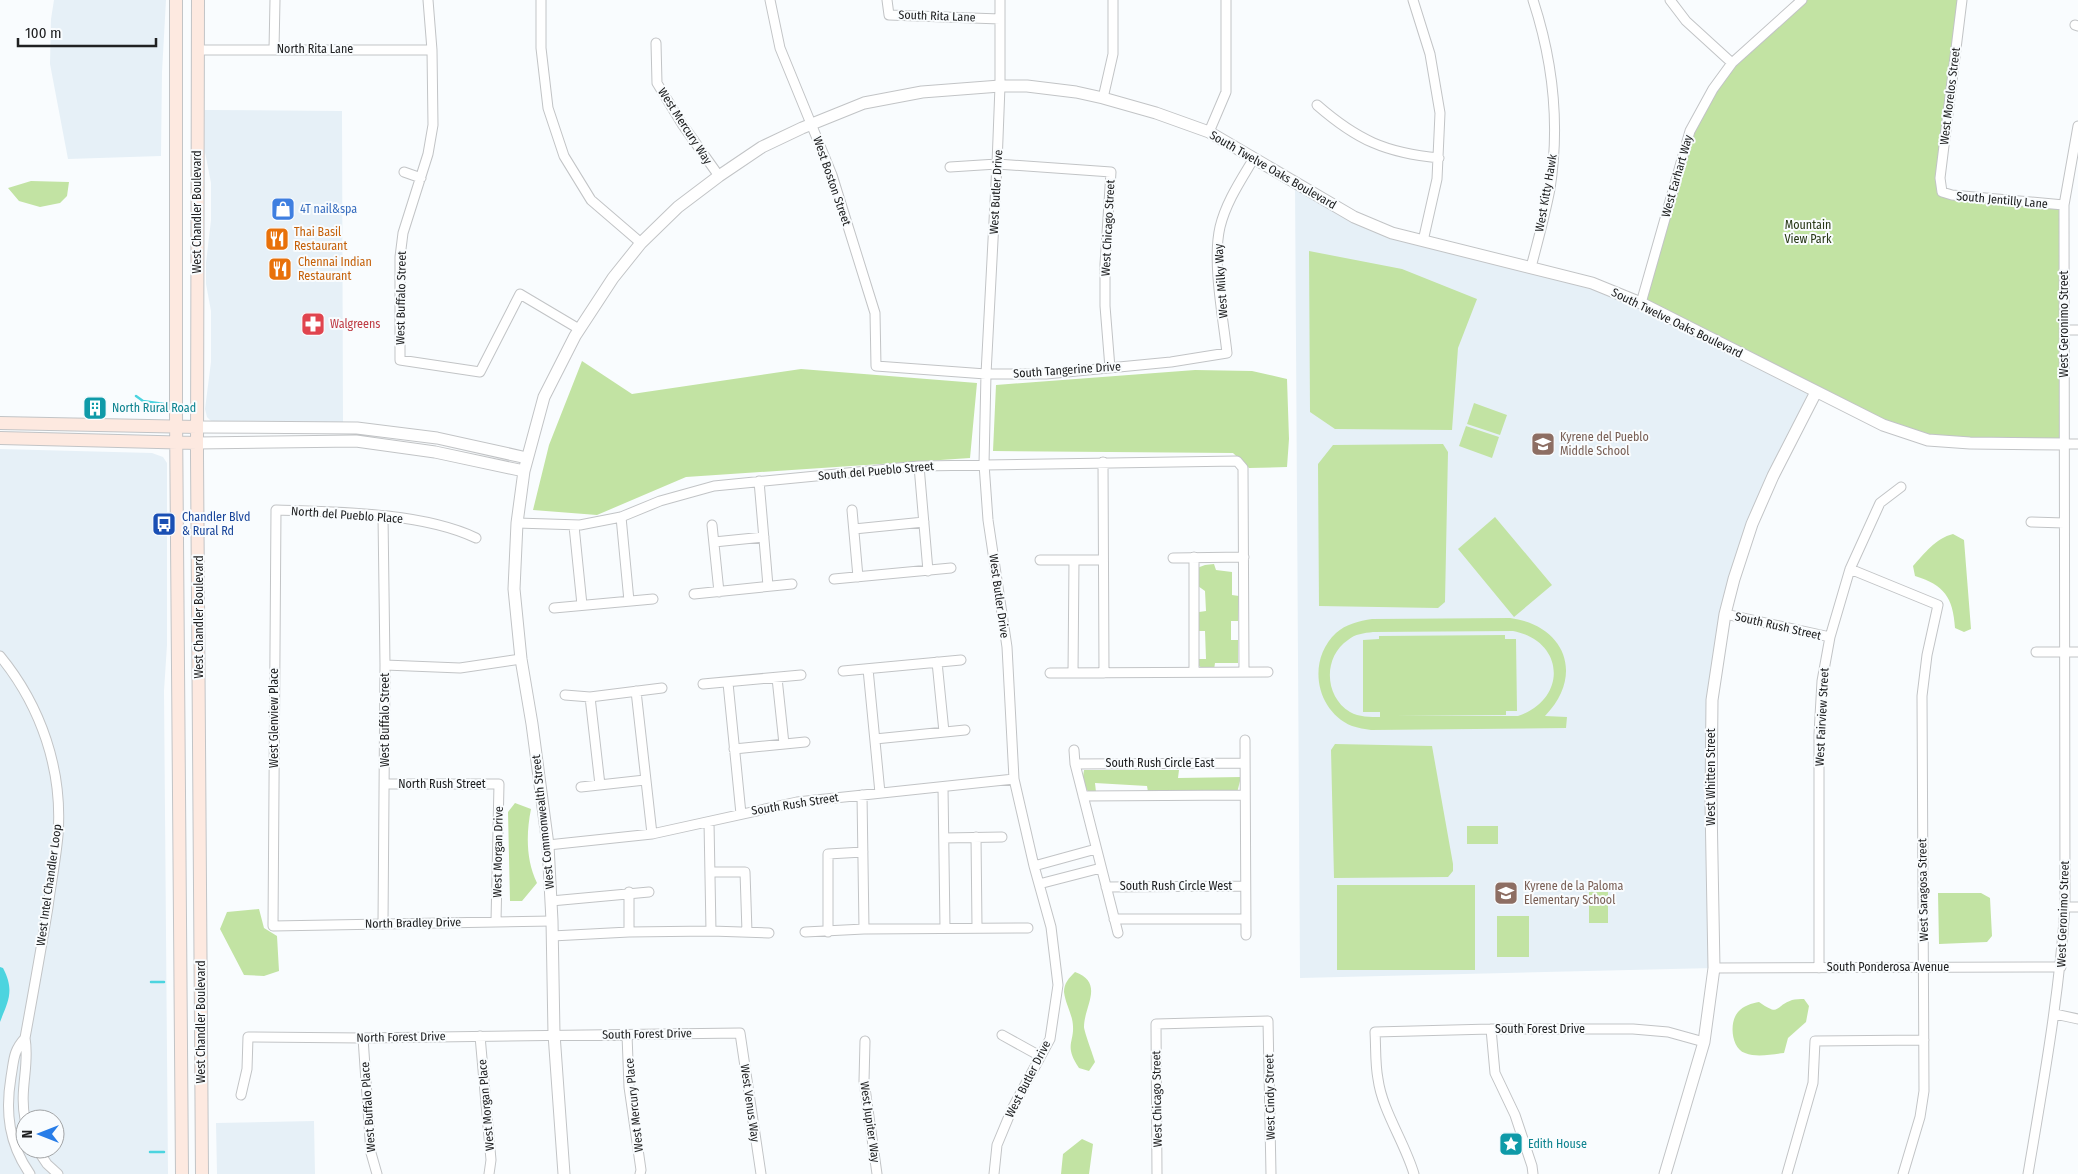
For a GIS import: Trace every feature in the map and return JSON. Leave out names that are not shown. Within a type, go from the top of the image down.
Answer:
[{"type":"main road","name":"West Chandler Boulevard","points":[[176,0],[176,427],[182,1174]]},
{"type":"main road","name":"West Chandler Boulevard","points":[[198,0],[197,443],[202,1174]]},
{"type":"main road","points":[[176,167],[198,167]]},
{"type":"main road","points":[[0,423],[197,427]]},
{"type":"main road","points":[[0,438],[197,443]]},
{"type":"street","points":[[274,49],[275,0]]},
{"type":"street","name":"West Buffalo Street","points":[[428,0],[432,50],[433,125],[428,154],[403,233],[400,257],[400,360],[480,372],[520,294],[579,329]]},
{"type":"street","points":[[541,0],[541,48],[548,108],[564,156],[591,200],[641,243]]},
{"type":"street","name":"West Boston Street","points":[[770,0],[780,48],[832,175],[875,313],[876,366]]},
{"type":"street","name":"South Rita Lane","points":[[888,0],[889,15],[1000,19]]},
{"type":"street","name":"West Butler Drive","points":[[994,1174],[997,1145],[1012,1109],[1050,1039],[1058,985],[1051,927],[1034,866],[1014,779],[1007,647],[988,520],[984,464],[986,374],[1000,86],[1000,0]]},
{"type":"street","points":[[1103,98],[1113,54],[1113,0]]},
{"type":"street","points":[[1209,132],[1226,92],[1226,0]]},
{"type":"street","points":[[1413,0],[1430,54],[1440,113],[1438,179],[1423,241]]},
{"type":"street","name":"West Kitty Hawk","points":[[1531,267],[1550,189],[1554,145],[1554,107],[1550,68],[1533,0]]},
{"type":"street","points":[[1670,0],[1686,21],[1732,63]]},
{"type":"street","name":"West Earhart Way","points":[[1641,303],[1690,131],[1713,89],[1732,63],[1802,0]]},
{"type":"street","name":"West Morelos Street","points":[[1942,192],[1940,178],[1962,0]]},
{"type":"street","name":"West Mercury Way","points":[[656,43],[657,83],[682,124],[719,176]]},
{"type":"street","name":"North Rita Lane","points":[[198,50],[432,50]]},
{"type":"street","name":"South Twelve Oaks Boulevard","points":[[524,471],[544,398],[579,329],[613,278],[641,243],[678,207],[762,147],[812,123],[864,104],[914,94],[1000,86],[1027,86],[1103,98],[1156,113],[1209,132],[1354,217],[1392,233],[1592,283],[1641,303],[1883,425],[1928,440],[1970,443],[2078,444]]},
{"type":"street","points":[[1317,105],[1359,138],[1406,155],[1438,158]]},
{"type":"street","name":"West Geronimo Street","points":[[2028,1174],[2055,1014],[2061,967],[2065,908],[2064,206],[2078,126]]},
{"type":"street","name":"West Milky Way","points":[[1227,353],[1217,252],[1220,226],[1229,201],[1254,158]]},
{"type":"street","points":[[950,167],[997,164]]},
{"type":"street","name":"West Chicago Street","points":[[997,164],[1111,172],[1105,264],[1105,306],[1110,368]]},
{"type":"street","points":[[404,172],[421,178]]},
{"type":"street","name":"South Jentilly Lane","points":[[1942,192],[1952,196],[2064,206]]},
{"type":"street","points":[[2064,330],[2078,330]]},
{"type":"street","name":"South Tangerine Drive","points":[[876,366],[986,374],[1046,374],[1171,362],[1227,353]]},
{"type":"street","name":"West Whitten Street","points":[[1666,1174],[1704,1042],[1714,968],[1711,794],[1712,700],[1726,614],[1734,579],[1752,524],[1773,476],[1816,392]]},
{"type":"street","points":[[197,427],[326,427],[392,431],[437,438],[527,458]]},
{"type":"street","points":[[326,427],[326,440]]},
{"type":"street","points":[[197,443],[356,441],[417,449],[524,471]]},
{"type":"street","name":"South del Pueblo Street","points":[[517,524],[574,526],[603,522],[694,490],[714,486],[919,466],[1233,460],[1241,464],[1243,468],[1244,557]]},
{"type":"street","points":[[1103,462],[1104,673]]},
{"type":"street","points":[[919,466],[928,571]]},
{"type":"street","name":"West Commonwealth Street","points":[[524,471],[517,524],[514,590],[521,659],[532,724],[548,845],[552,921],[554,1034],[564,1174]]},
{"type":"street","points":[[759,481],[768,586]]},
{"type":"street","name":"West Fairview Street","points":[[1819,968],[1819,734],[1822,681],[1830,637],[1850,569],[1880,503],[1900,488]]},
{"type":"street","name":"North del Pueblo Place","points":[[276,510],[382,516],[440,525],[476,538]]},
{"type":"street","name":"West Glenview Place","points":[[273,926],[276,510]]},
{"type":"street","points":[[852,510],[858,577]]},
{"type":"street","name":"West Buffalo Street","points":[[382,516],[385,665],[382,923]]},
{"type":"street","points":[[621,517],[629,601]]},
{"type":"street","points":[[854,529],[924,522]]},
{"type":"street","points":[[2030,522],[2064,523]]},
{"type":"street","points":[[712,525],[719,592]]},
{"type":"street","points":[[574,526],[582,605]]},
{"type":"street","points":[[714,542],[764,537]]},
{"type":"street","points":[[1173,558],[1244,557],[1244,672]]},
{"type":"street","points":[[1194,558],[1194,672]]},
{"type":"street","points":[[1040,560],[1104,560]]},
{"type":"street","points":[[1074,560],[1074,673]]},
{"type":"street","points":[[834,580],[951,568]]},
{"type":"street","name":"West Saragosa Street","points":[[1850,569],[1938,605],[1927,655],[1922,696],[1924,1091],[1920,1117],[1903,1174]]},
{"type":"street","points":[[694,594],[792,584]]},
{"type":"street","points":[[554,608],[653,599]]},
{"type":"street","name":"South Rush Street","points":[[1726,614],[1830,637]]},
{"type":"street","points":[[2036,652],[2078,652]]},
{"type":"street","name":"West Intel Chandler Loop","points":[[0,656],[17,678],[42,727],[52,761],[58,812],[54,863],[25,1038],[27,1050],[22,1096],[24,1109]]},
{"type":"street","points":[[385,665],[460,668],[521,659]]},
{"type":"street","points":[[843,671],[961,660]]},
{"type":"street","points":[[937,662],[944,732]]},
{"type":"street","points":[[868,669],[880,793]]},
{"type":"street","points":[[1050,673],[1268,672]]},
{"type":"street","points":[[703,684],[802,675]]},
{"type":"street","points":[[777,678],[784,744]]},
{"type":"street","points":[[728,683],[741,814]]},
{"type":"street","points":[[565,695],[590,697],[662,688]]},
{"type":"street","points":[[636,691],[652,834]]},
{"type":"street","points":[[590,697],[600,785]]},
{"type":"street","points":[[875,739],[965,730]]},
{"type":"street","points":[[1083,796],[1245,795],[1245,740]]},
{"type":"street","points":[[734,749],[805,742]]},
{"type":"street","points":[[1034,866],[1096,849],[1074,764],[1074,750]]},
{"type":"street","name":"South Rush Circle East","points":[[1074,764],[1245,763]]},
{"type":"street","name":"South Rush Street","points":[[548,845],[652,834],[797,802],[1014,779]]},
{"type":"street","points":[[581,787],[646,780]]},
{"type":"street","name":"North Rush Street","points":[[385,784],[500,784]]},
{"type":"street","name":"West Morgan Drive","points":[[496,921],[500,784]]},
{"type":"street","points":[[943,786],[945,928]]},
{"type":"street","points":[[862,795],[864,929]]},
{"type":"street","name":"South Rush Circle West","points":[[1245,795],[1246,935]]},
{"type":"street","points":[[709,822],[711,931]]},
{"type":"street","points":[[976,837],[978,927]]},
{"type":"street","points":[[944,838],[1002,837]]},
{"type":"street","name":"South Rush Circle West","points":[[1096,849],[1118,933]]},
{"type":"street","points":[[828,932],[828,854],[863,852]]},
{"type":"street","points":[[1039,884],[1102,868]]},
{"type":"street","points":[[710,872],[745,872],[747,932]]},
{"type":"street","name":"South Rush Circle West","points":[[1106,886],[1245,886]]},
{"type":"street","points":[[551,901],[629,892],[649,892]]},
{"type":"street","points":[[629,892],[629,932]]},
{"type":"street","points":[[2065,908],[2078,908]]},
{"type":"street","points":[[1114,919],[1246,919]]},
{"type":"street","name":"North Bradley Drive","points":[[273,926],[552,921]]},
{"type":"street","points":[[804,932],[903,928],[1028,928]]},
{"type":"street","points":[[552,936],[670,931],[769,932]]},
{"type":"street","name":"South Ponderosa Avenue","points":[[1714,968],[2061,967]]},
{"type":"street","points":[[2055,1014],[2078,1019]]},
{"type":"street","name":"West Cindy Street","points":[[1156,1024],[1268,1021],[1271,1174]]},
{"type":"street","name":"West Chicago Street","points":[[1156,1024],[1158,1174]]},
{"type":"street","points":[[1491,1029],[1495,1073],[1515,1116],[1532,1166],[1532,1174]]},
{"type":"street","name":"South Forest Drive","points":[[1414,1174],[1408,1154],[1388,1112],[1378,1080],[1375,1032],[1491,1029],[1633,1029],[1668,1032],[1704,1042]]},
{"type":"street","name":"South Forest Drive","points":[[554,1034],[740,1033]]},
{"type":"street","name":"West Venus Way","points":[[740,1033],[760,1174]]},
{"type":"street","name":"North Forest Drive","points":[[241,1095],[247,1069],[248,1037],[363,1038],[554,1034]]},
{"type":"street","name":"West Mercury Place","points":[[627,1035],[630,1087],[642,1170],[640,1174]]},
{"type":"street","points":[[1002,1035],[1040,1056]]},
{"type":"street","name":"West Morgan Place","points":[[480,1036],[491,1160],[489,1174]]},
{"type":"street","name":"West Intel Chandler Loop","points":[[25,1038],[16,1049],[8,1105],[12,1140],[30,1174]]},
{"type":"street","name":"West Buffalo Place","points":[[363,1038],[370,1153],[377,1174]]},
{"type":"street","points":[[1787,1174],[1812,1083],[1815,1041],[1924,1040]]},
{"type":"street","name":"West Jupiter Way","points":[[865,1041],[864,1081],[877,1174]]},
{"type":"street","points":[[44,1159],[58,1174]]},
{"type":"shaded area","points":[[54,0],[166,0],[162,72],[161,156],[68,159],[50,64],[51,19]]},
{"type":"shaded area","points":[[205,110],[342,111],[343,422],[212,422],[207,417],[205,409],[211,362],[211,311],[206,284],[206,263],[211,220],[211,183],[205,152]]},
{"type":"shaded area","name":"Kyrene del Pueblo Middle School","points":[[1295,184],[1354,217],[1592,283],[1816,392],[1734,579],[1712,700],[1714,968],[1300,978]]},
{"type":"shaded area","points":[[0,449],[152,453],[163,457],[167,463],[167,645],[164,691],[168,1174],[0,1174]]},
{"type":"shaded area","points":[[314,1121],[315,1174],[217,1174],[216,1123]]},
{"type":"green space","name":"Mountain View Park","points":[[1802,0],[1962,0],[1942,192],[2064,205],[2064,444],[1970,443],[1883,425],[1641,303],[1690,131],[1732,63]]},
{"type":"green space","points":[[31,181],[69,182],[67,196],[60,203],[40,207],[19,201],[8,188]]},
{"type":"green space","points":[[1309,251],[1402,269],[1477,299],[1458,348],[1452,430],[1335,429],[1310,412]]},
{"type":"green space","points":[[582,361],[632,394],[801,369],[977,383],[970,458],[686,477],[597,515],[533,510],[549,445]]},
{"type":"green space","points":[[1195,370],[1252,371],[1287,379],[1289,439],[1287,467],[1249,468],[1233,453],[993,451],[996,385]]},
{"type":"green space","points":[[1474,403],[1507,415],[1500,435],[1467,424]]},
{"type":"green space","points":[[1466,426],[1499,437],[1492,458],[1459,446]]},
{"type":"green space","points":[[1443,444],[1448,452],[1445,602],[1438,608],[1319,606],[1318,464],[1333,445]]},
{"type":"green space","points":[[1495,517],[1552,585],[1514,617],[1458,549]]},
{"type":"green space","points":[[1953,534],[1964,540],[1971,629],[1964,632],[1955,628],[1952,608],[1945,594],[1940,588],[1915,576],[1913,566],[1941,539]]},
{"type":"green space","points":[[1214,564],[1216,570],[1232,572],[1232,595],[1239,596],[1238,621],[1231,621],[1231,640],[1238,640],[1238,663],[1215,663],[1214,670],[1204,670],[1197,664],[1199,659],[1206,659],[1205,631],[1198,631],[1199,612],[1206,611],[1205,591],[1198,586],[1197,568]]},
{"type":"green space","points":[[1510,618],[1529,623],[1544,630],[1556,641],[1563,654],[1566,669],[1564,684],[1557,700],[1545,716],[1567,717],[1566,728],[1371,730],[1352,726],[1340,719],[1330,709],[1323,697],[1319,684],[1321,657],[1327,644],[1344,627],[1372,619]],"holes":[[[1513,631],[1530,637],[1543,646],[1551,658],[1554,671],[1552,684],[1546,697],[1534,708],[1518,716],[1395,716],[1506,715],[1506,711],[1517,711],[1516,639],[1505,639],[1505,635],[1379,636],[1379,639],[1363,640],[1363,712],[1380,712],[1380,717],[1353,714],[1341,705],[1331,687],[1330,676],[1334,656],[1348,640],[1360,634],[1373,632]]]},
{"type":"green space","points":[[1335,744],[1432,746],[1453,864],[1453,871],[1448,877],[1334,878],[1331,750]]},
{"type":"green space","points":[[1084,770],[1179,770],[1178,778],[1241,777],[1237,793],[1148,792],[1147,786],[1095,783],[1096,792],[1088,791],[1082,783]]},
{"type":"green space","points":[[515,803],[531,809],[528,847],[533,874],[537,883],[522,901],[510,901],[508,812]]},
{"type":"green space","points":[[1467,826],[1498,826],[1498,844],[1467,844]]},
{"type":"green space","points":[[1337,885],[1475,885],[1475,970],[1337,970]]},
{"type":"green space","points":[[1589,892],[1608,892],[1608,923],[1589,923]]},
{"type":"green space","points":[[1938,893],[1981,893],[1990,898],[1992,936],[1987,942],[1939,944]]},
{"type":"green space","points":[[259,909],[264,928],[277,936],[279,971],[264,976],[244,975],[220,929],[227,912]]},
{"type":"green space","points":[[1497,916],[1529,916],[1529,957],[1497,957]]},
{"type":"green space","points":[[1075,972],[1089,982],[1091,989],[1084,1027],[1095,1062],[1089,1071],[1079,1068],[1071,1053],[1073,1027],[1064,989],[1066,983]]},
{"type":"green space","points":[[1804,999],[1809,1006],[1806,1022],[1788,1038],[1784,1053],[1755,1055],[1745,1053],[1737,1046],[1733,1034],[1733,1022],[1735,1016],[1742,1008],[1759,1002],[1774,1010],[1792,1000]]},
{"type":"green space","points":[[1082,1139],[1093,1144],[1089,1174],[1061,1174],[1063,1154]]},
{"type":"water","points":[[0,967],[3,968],[7,976],[9,996],[0,1022]]},
{"type":"waterway","points":[[136,396],[143,401],[164,404]]},
{"type":"waterway","points":[[151,982],[164,982]]},
{"type":"waterway","points":[[150,1152],[164,1152]]},
{"type":"place","name":"4T nail&spa","points":[[283,209]]},
{"type":"place","name":"Thai Basil Restaurant","points":[[277,239]]},
{"type":"place","name":"Chennai Indian Restaurant","points":[[280,269]]},
{"type":"place","name":"Walgreens","points":[[313,324]]},
{"type":"place","name":"North Rural Road","points":[[95,408]]},
{"type":"place","name":"Kyrene del Pueblo Middle School","points":[[1543,444]]},
{"type":"place","name":"Chandler Blvd & Rural Rd","points":[[164,524]]},
{"type":"place","name":"Kyrene de la Paloma Elementary School","points":[[1506,893]]},
{"type":"place","name":"Edith House","points":[[1511,1144]]}]
